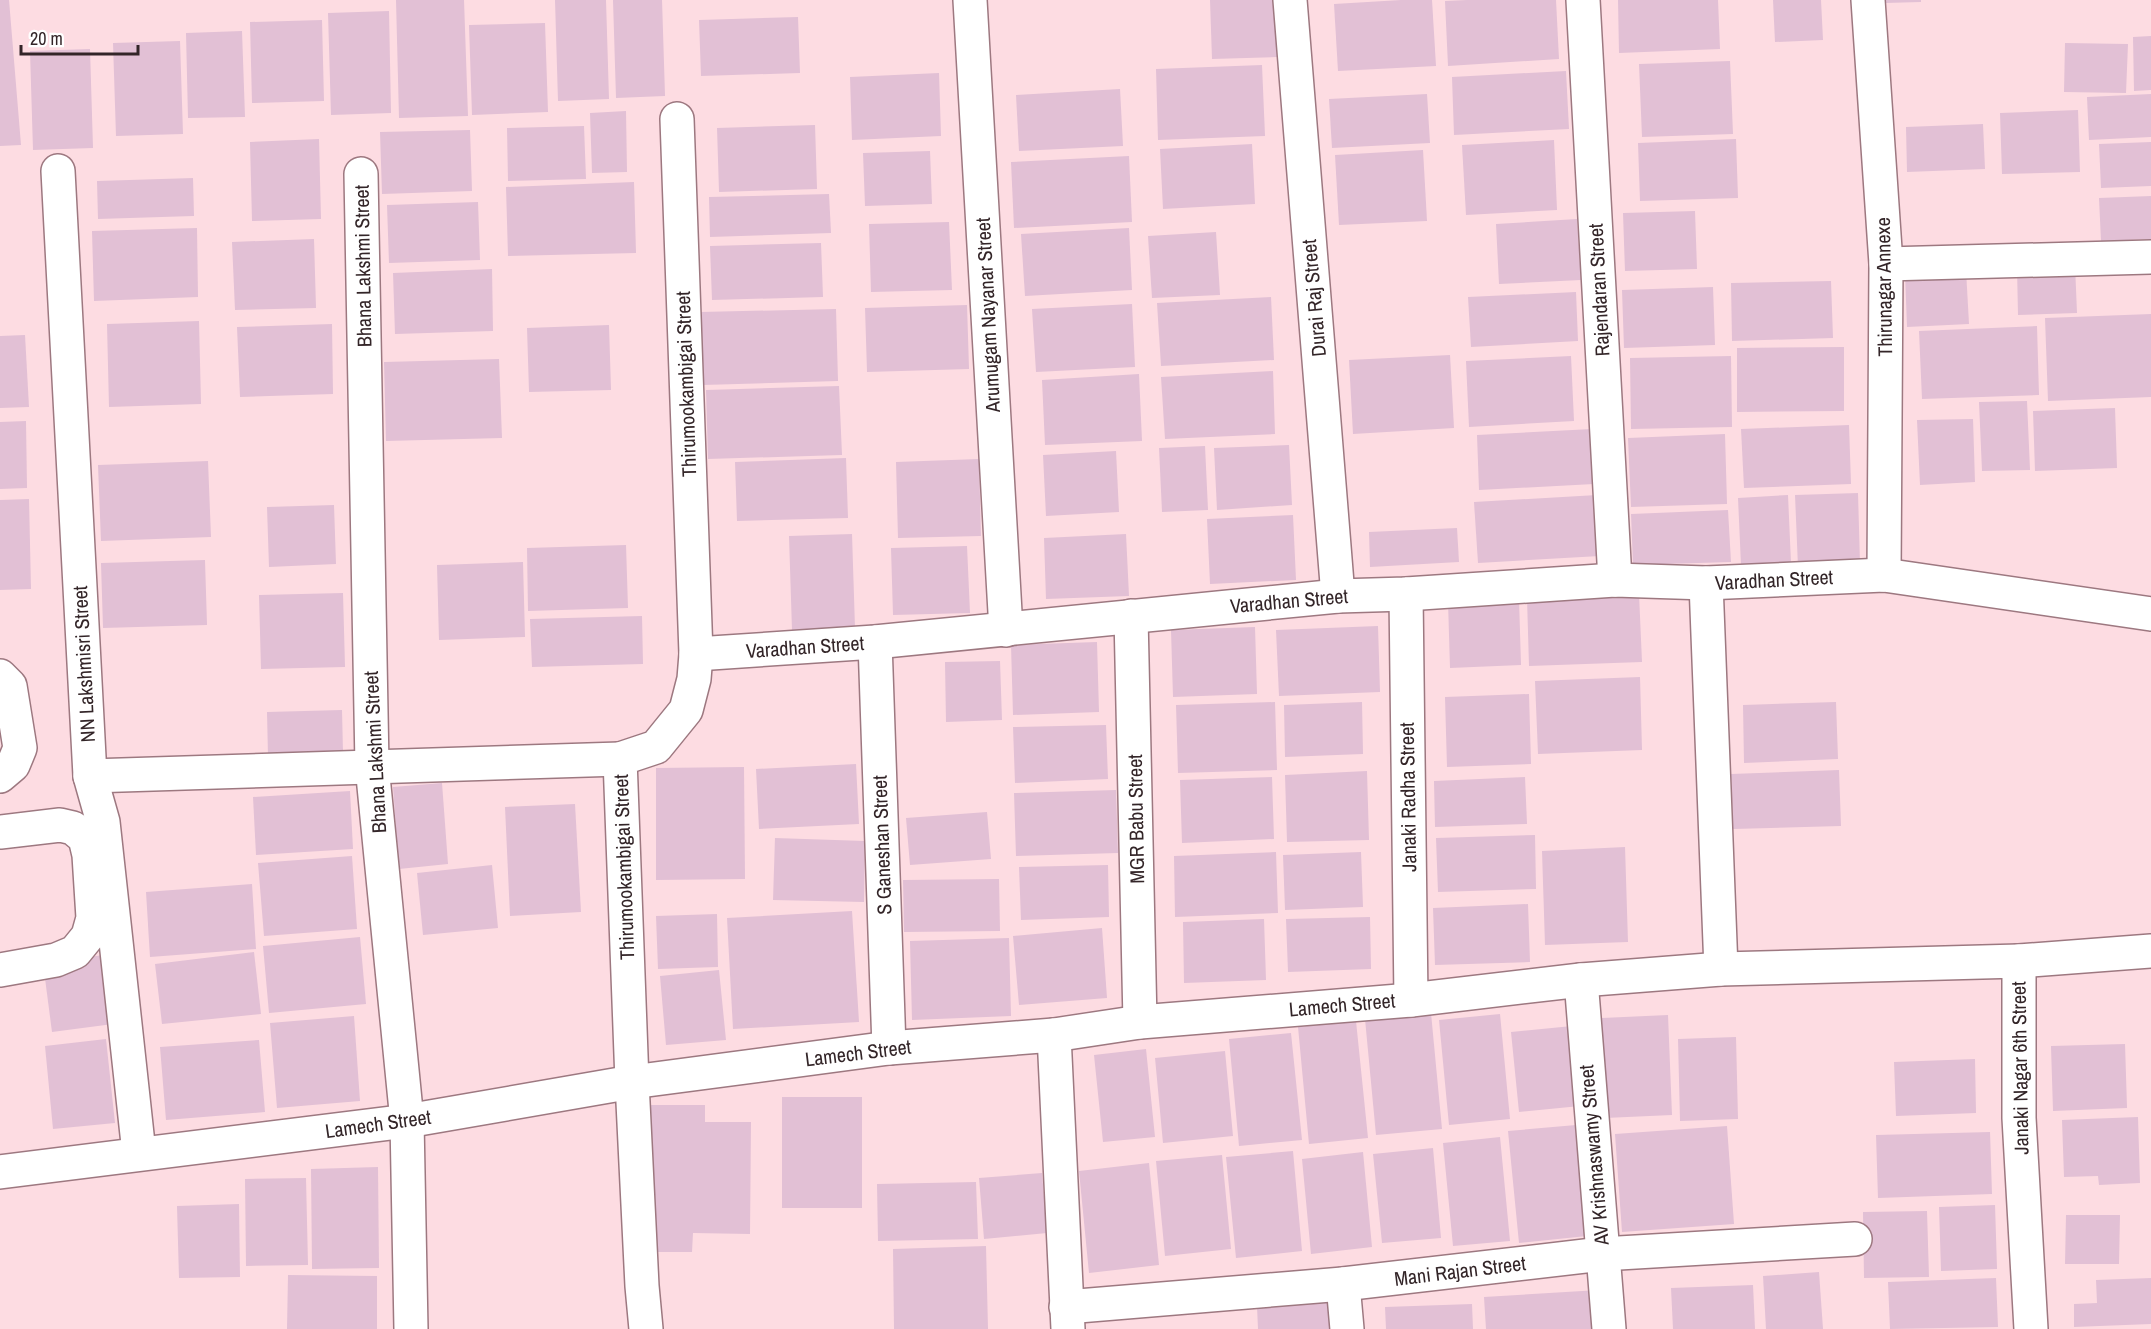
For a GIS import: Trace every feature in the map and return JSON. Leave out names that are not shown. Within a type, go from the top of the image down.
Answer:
[{"type":"street","name":"Arumugam Nayanar Street","points":[[970,0],[1006,630]]},
{"type":"street","name":"Durai Raj Street","points":[[1290,0],[1338,596]]},
{"type":"street","name":"Rajendaran Street","points":[[1583,0],[1615,580]]},
{"type":"street","name":"Thirunagar Annexe","points":[[1868,0],[1886,264],[1884,575]]},
{"type":"street","name":"Thirumookambigai Street","points":[[646,1329],[632,1082],[620,759],[656,747],[686,710],[694,679],[696,654],[677,119]]},
{"type":"street","name":"NN Lakshmisri Street","points":[[58,171],[90,776],[103,822],[139,1153]]},
{"type":"street","name":"Bhana Lakshmi Street","points":[[361,174],[372,765],[407,1121],[411,1329]]},
{"type":"street","points":[[1886,264],[2151,257]]},
{"type":"street","name":"Varadhan Street","points":[[696,654],[875,642],[1338,596],[1406,594],[1615,580],[1706,583],[1884,575],[2151,614]]},
{"type":"street","points":[[1706,583],[1721,969]]},
{"type":"street","name":"Janaki Radha Street","points":[[1406,594],[1411,1000]]},
{"type":"street","name":"MGR Babu Street","points":[[1131,616],[1140,1022]]},
{"type":"street","name":"S Ganeshan Street","points":[[875,642],[889,1048]]},
{"type":"street","points":[[0,676],[10,686],[20,748],[13,765],[0,776]]},
{"type":"street","points":[[90,776],[372,765],[620,759]]},
{"type":"street","points":[[0,832],[60,825],[73,828],[85,838],[89,855],[93,918],[88,936],[75,952],[56,960],[0,970]]},
{"type":"street","points":[[2019,962],[2151,951]]},
{"type":"street","name":"Janaki Nagar 6th Street","points":[[1721,969],[2019,962],[2019,1118],[2031,1329]]},
{"type":"street","name":"Lamech Street","points":[[0,1172],[407,1121],[632,1082],[889,1048],[1054,1035],[1140,1022],[1411,1000],[1581,981],[1721,969]]},
{"type":"street","name":"AV Krishnaswamy Street","points":[[1581,981],[1609,1329]]},
{"type":"street","points":[[1054,1035],[1067,1318]]},
{"type":"street","name":"Mani Rajan Street","points":[[1067,1318],[1602,1254],[1855,1239]]},
{"type":"street","points":[[1343,1284],[1347,1329]]},
{"type":"building","points":[[0,0],[9,0],[21,145],[0,146]]},
{"type":"building","points":[[396,0],[464,0],[468,116],[399,118]]},
{"type":"building","points":[[555,0],[606,0],[609,99],[558,101]]},
{"type":"building","points":[[613,0],[662,0],[665,96],[616,98]]},
{"type":"building","points":[[1210,0],[1275,0],[1277,57],[1212,59]]},
{"type":"building","points":[[1432,0],[1436,66],[1338,71],[1334,4]]},
{"type":"building","points":[[1556,0],[1559,59],[1448,66],[1445,1]]},
{"type":"building","points":[[1618,0],[1718,0],[1720,49],[1619,53]]},
{"type":"building","points":[[1773,0],[1821,0],[1823,40],[1775,42]]},
{"type":"building","points":[[1884,0],[1921,0],[1921,2],[1885,3]]},
{"type":"building","points":[[389,11],[391,113],[331,115],[328,13]]},
{"type":"building","points":[[798,17],[800,73],[701,76],[699,20]]},
{"type":"building","points":[[322,20],[324,101],[252,103],[250,22]]},
{"type":"building","points":[[545,23],[548,112],[472,115],[469,25]]},
{"type":"building","points":[[242,31],[245,117],[188,118],[186,33]]},
{"type":"building","points":[[2151,36],[2151,90],[2134,91],[2133,37]]},
{"type":"building","points":[[180,41],[183,134],[116,136],[113,43]]},
{"type":"building","points":[[2065,43],[2128,44],[2126,93],[2064,92]]},
{"type":"building","points":[[90,49],[93,148],[33,150],[30,51]]},
{"type":"building","points":[[1730,61],[1733,134],[1642,137],[1639,64]]},
{"type":"building","points":[[1262,65],[1265,136],[1158,140],[1156,69]]},
{"type":"building","points":[[1566,71],[1569,129],[1454,135],[1452,77]]},
{"type":"building","points":[[939,73],[941,136],[852,140],[850,77]]},
{"type":"building","points":[[1120,89],[1123,146],[1019,151],[1016,95]]},
{"type":"building","points":[[1427,94],[1430,143],[1332,148],[1329,99]]},
{"type":"building","points":[[2151,94],[2151,137],[2089,140],[2087,97]]},
{"type":"building","points":[[2078,110],[2080,172],[2002,174],[2000,113]]},
{"type":"building","points":[[626,111],[627,172],[592,173],[590,113]]},
{"type":"building","points":[[1983,124],[1985,169],[1907,172],[1906,127]]},
{"type":"building","points":[[815,125],[817,189],[719,192],[717,128]]},
{"type":"building","points":[[584,126],[586,179],[508,181],[507,128]]},
{"type":"building","points":[[470,130],[472,191],[382,194],[380,132]]},
{"type":"building","points":[[319,139],[321,219],[252,221],[250,142]]},
{"type":"building","points":[[1736,139],[1738,198],[1640,201],[1638,143]]},
{"type":"building","points":[[1554,140],[1557,210],[1466,215],[1462,145]]},
{"type":"building","points":[[2151,142],[2151,186],[2101,188],[2099,144]]},
{"type":"building","points":[[1252,144],[1255,204],[1163,209],[1160,149]]},
{"type":"building","points":[[1423,150],[1427,221],[1339,225],[1335,155]]},
{"type":"building","points":[[930,151],[932,204],[865,206],[863,153]]},
{"type":"building","points":[[1129,156],[1132,222],[1014,228],[1011,162]]},
{"type":"building","points":[[193,178],[194,216],[98,219],[97,181]]},
{"type":"building","points":[[634,182],[636,253],[508,256],[506,187]]},
{"type":"building","points":[[829,194],[831,233],[710,237],[709,197]]},
{"type":"building","points":[[2151,196],[2151,239],[2101,241],[2099,198]]},
{"type":"building","points":[[478,202],[480,260],[389,263],[387,205]]},
{"type":"building","points":[[1695,211],[1697,269],[1625,271],[1623,213]]},
{"type":"building","points":[[1577,219],[1581,280],[1499,284],[1496,224]]},
{"type":"building","points":[[949,222],[952,290],[871,292],[869,224]]},
{"type":"building","points":[[197,228],[198,297],[94,301],[92,231]]},
{"type":"building","points":[[1129,228],[1132,290],[1025,296],[1021,234]]},
{"type":"building","points":[[1216,232],[1220,295],[1152,298],[1148,236]]},
{"type":"building","points":[[314,239],[316,308],[235,310],[232,242]]},
{"type":"building","points":[[821,243],[823,297],[712,300],[710,246]]},
{"type":"building","points":[[2075,265],[2077,313],[2018,315],[2017,267]]},
{"type":"building","points":[[492,269],[493,331],[395,334],[393,273]]},
{"type":"building","points":[[1966,270],[1969,324],[1907,327],[1905,273]]},
{"type":"building","points":[[1831,281],[1833,338],[1732,341],[1731,283]]},
{"type":"building","points":[[1713,287],[1715,345],[1624,348],[1622,290]]},
{"type":"building","points":[[1576,292],[1578,341],[1471,347],[1468,297]]},
{"type":"building","points":[[1271,297],[1274,360],[1161,366],[1157,303]]},
{"type":"building","points":[[1132,304],[1135,367],[1036,372],[1032,309]]},
{"type":"building","points":[[967,305],[969,369],[867,372],[865,308]]},
{"type":"building","points":[[836,309],[838,381],[703,385],[700,312]]},
{"type":"building","points":[[2151,314],[2151,397],[2048,401],[2045,318]]},
{"type":"building","points":[[199,321],[201,404],[109,407],[107,324]]},
{"type":"building","points":[[332,324],[333,394],[240,397],[237,327]]},
{"type":"building","points":[[609,325],[611,390],[529,392],[527,328]]},
{"type":"building","points":[[2037,326],[2039,395],[1922,399],[1919,331]]},
{"type":"building","points":[[25,335],[29,407],[0,408],[0,336]]},
{"type":"building","points":[[1844,347],[1844,411],[1737,412],[1737,348]]},
{"type":"building","points":[[1450,355],[1454,428],[1353,434],[1349,360]]},
{"type":"building","points":[[1571,356],[1574,421],[1469,427],[1466,361]]},
{"type":"building","points":[[1731,356],[1732,427],[1631,429],[1630,358]]},
{"type":"building","points":[[499,359],[502,438],[386,441],[384,362]]},
{"type":"building","points":[[1273,371],[1275,434],[1165,439],[1161,377]]},
{"type":"building","points":[[1139,374],[1142,441],[1045,445],[1042,380]]},
{"type":"building","points":[[839,386],[842,455],[708,459],[706,390]]},
{"type":"building","points":[[2027,401],[2030,470],[1982,471],[1979,402]]},
{"type":"building","points":[[2115,408],[2117,468],[2035,471],[2033,411]]},
{"type":"building","points":[[1973,419],[1975,482],[1920,485],[1917,420]]},
{"type":"building","points":[[26,421],[27,488],[0,489],[0,422]]},
{"type":"building","points":[[1849,425],[1851,484],[1744,488],[1741,429]]},
{"type":"building","points":[[1592,429],[1594,484],[1479,490],[1477,435]]},
{"type":"building","points":[[1725,434],[1727,504],[1631,507],[1628,438]]},
{"type":"building","points":[[1289,445],[1292,505],[1217,510],[1214,448]]},
{"type":"building","points":[[1205,446],[1208,510],[1162,512],[1159,448]]},
{"type":"building","points":[[1116,451],[1119,512],[1046,516],[1043,455]]},
{"type":"building","points":[[846,458],[848,518],[737,521],[735,462]]},
{"type":"building","points":[[979,459],[981,536],[898,538],[896,462]]},
{"type":"building","points":[[208,461],[211,537],[101,541],[98,465]]},
{"type":"building","points":[[1858,493],[1860,564],[1798,567],[1795,495]]},
{"type":"building","points":[[1597,495],[1600,556],[1478,563],[1474,502]]},
{"type":"building","points":[[1788,495],[1791,563],[1741,565],[1738,498]]},
{"type":"building","points":[[29,499],[31,589],[0,590],[0,500]]},
{"type":"building","points":[[334,505],[336,564],[269,567],[267,507]]},
{"type":"building","points":[[1728,510],[1731,562],[1633,565],[1631,514]]},
{"type":"building","points":[[1293,515],[1296,580],[1210,584],[1207,519]]},
{"type":"building","points":[[1457,528],[1459,562],[1370,567],[1369,532]]},
{"type":"building","points":[[852,534],[855,628],[792,630],[789,536]]},
{"type":"building","points":[[1126,534],[1129,596],[1046,599],[1044,538]]},
{"type":"building","points":[[626,545],[628,608],[528,611],[527,548]]},
{"type":"building","points":[[967,546],[970,613],[893,615],[891,548]]},
{"type":"building","points":[[205,560],[207,625],[103,628],[101,563]]},
{"type":"building","points":[[523,562],[525,637],[439,640],[437,565]]},
{"type":"building","points":[[343,593],[345,667],[261,669],[259,595]]},
{"type":"building","points":[[1639,594],[1642,662],[1529,666],[1527,598]]},
{"type":"building","points":[[1519,599],[1521,665],[1450,668],[1448,601]]},
{"type":"building","points":[[642,616],[643,664],[532,667],[530,619]]},
{"type":"building","points":[[1378,626],[1380,692],[1279,696],[1276,630]]},
{"type":"building","points":[[1255,627],[1257,694],[1173,697],[1171,630]]},
{"type":"building","points":[[1097,642],[1099,712],[1013,715],[1011,645]]},
{"type":"building","points":[[1000,661],[1002,720],[946,722],[945,662]]},
{"type":"building","points":[[1640,677],[1642,750],[1538,754],[1535,681]]},
{"type":"building","points":[[1529,694],[1531,764],[1447,767],[1445,697]]},
{"type":"building","points":[[1275,702],[1277,770],[1178,773],[1176,705]]},
{"type":"building","points":[[1362,702],[1363,754],[1285,757],[1284,705]]},
{"type":"building","points":[[1836,702],[1838,759],[1744,763],[1743,705]]},
{"type":"building","points":[[342,710],[343,753],[268,756],[267,712]]},
{"type":"building","points":[[1106,725],[1108,779],[1015,783],[1013,727]]},
{"type":"building","points":[[856,764],[859,824],[759,829],[756,769]]},
{"type":"building","points":[[744,767],[745,879],[656,880],[656,768]]},
{"type":"building","points":[[1839,770],[1841,826],[1733,829],[1731,774]]},
{"type":"building","points":[[1367,771],[1369,840],[1287,842],[1285,775]]},
{"type":"building","points":[[1272,777],[1274,839],[1182,843],[1180,780]]},
{"type":"building","points":[[1525,777],[1527,824],[1435,827],[1434,781]]},
{"type":"building","points":[[442,783],[448,864],[399,869],[393,787]]},
{"type":"building","points":[[1116,790],[1118,853],[1016,856],[1014,793]]},
{"type":"building","points":[[350,791],[353,849],[256,855],[253,797]]},
{"type":"building","points":[[575,804],[581,912],[510,916],[505,807]]},
{"type":"building","points":[[987,812],[991,859],[910,865],[906,818]]},
{"type":"building","points":[[1535,835],[1536,889],[1438,892],[1436,838]]},
{"type":"building","points":[[775,838],[865,841],[864,902],[773,900]]},
{"type":"building","points":[[1625,847],[1628,942],[1545,945],[1542,851]]},
{"type":"building","points":[[1276,852],[1278,913],[1175,917],[1174,856]]},
{"type":"building","points":[[1361,852],[1363,907],[1285,910],[1283,855]]},
{"type":"building","points":[[352,856],[357,929],[264,936],[258,863]]},
{"type":"building","points":[[492,865],[498,928],[423,935],[417,873]]},
{"type":"building","points":[[1108,865],[1109,917],[1021,920],[1019,867]]},
{"type":"building","points":[[999,879],[1000,931],[904,932],[903,880]]},
{"type":"building","points":[[252,884],[256,949],[150,957],[146,892]]},
{"type":"building","points":[[1528,904],[1530,962],[1435,965],[1433,908]]},
{"type":"building","points":[[852,911],[859,1022],[733,1029],[727,918]]},
{"type":"building","points":[[717,914],[718,967],[658,969],[656,916]]},
{"type":"building","points":[[1370,917],[1371,969],[1288,972],[1286,919]]},
{"type":"building","points":[[1264,919],[1266,980],[1184,983],[1183,922]]},
{"type":"building","points":[[1102,928],[1107,998],[1019,1005],[1013,936]]},
{"type":"building","points":[[360,937],[366,1004],[269,1013],[263,946]]},
{"type":"building","points":[[1009,938],[1011,1016],[912,1020],[910,941]]},
{"type":"building","points":[[254,952],[261,1014],[162,1024],[155,964]]},
{"type":"building","points":[[104,955],[113,1024],[52,1032],[43,963]]},
{"type":"building","points":[[719,970],[726,1040],[666,1045],[660,976]]},
{"type":"building","points":[[1431,1013],[1442,1129],[1376,1135],[1365,1019]]},
{"type":"building","points":[[1500,1014],[1510,1119],[1449,1125],[1439,1020]]},
{"type":"building","points":[[1668,1015],[1672,1115],[1605,1118],[1602,1018]]},
{"type":"building","points":[[354,1016],[360,1101],[277,1108],[270,1023]]},
{"type":"building","points":[[1356,1021],[1368,1138],[1309,1144],[1298,1027]]},
{"type":"building","points":[[1572,1026],[1580,1106],[1519,1112],[1511,1032]]},
{"type":"building","points":[[1291,1033],[1302,1140],[1239,1146],[1229,1039]]},
{"type":"building","points":[[1736,1037],[1738,1119],[1680,1121],[1678,1039]]},
{"type":"building","points":[[106,1039],[115,1123],[53,1129],[45,1046]]},
{"type":"building","points":[[259,1040],[265,1112],[166,1120],[160,1047]]},
{"type":"building","points":[[2125,1044],[2127,1108],[2053,1111],[2051,1046]]},
{"type":"building","points":[[1146,1049],[1155,1137],[1103,1142],[1094,1055]]},
{"type":"building","points":[[1225,1051],[1233,1136],[1163,1143],[1155,1058]]},
{"type":"building","points":[[1975,1059],[1976,1113],[1896,1116],[1894,1062]]},
{"type":"building","points":[[782,1097],[862,1097],[862,1208],[782,1208]]},
{"type":"building","points":[[649,1105],[705,1105],[705,1122],[751,1122],[750,1234],[693,1233],[692,1252],[648,1252]]},
{"type":"building","points":[[2138,1117],[2140,1183],[2099,1185],[2098,1176],[2064,1177],[2062,1120]]},
{"type":"building","points":[[1576,1125],[1587,1236],[1519,1243],[1508,1131]]},
{"type":"building","points":[[1727,1126],[1734,1224],[1622,1232],[1615,1134]]},
{"type":"building","points":[[1990,1132],[1992,1194],[1878,1198],[1876,1135]]},
{"type":"building","points":[[1500,1137],[1510,1241],[1453,1246],[1443,1143]]},
{"type":"building","points":[[1433,1148],[1441,1238],[1382,1243],[1373,1154]]},
{"type":"building","points":[[1293,1151],[1302,1251],[1236,1258],[1226,1157]]},
{"type":"building","points":[[1363,1152],[1372,1247],[1311,1254],[1302,1159]]},
{"type":"building","points":[[1222,1155],[1231,1249],[1165,1256],[1156,1161]]},
{"type":"building","points":[[1149,1163],[1159,1265],[1089,1273],[1079,1171]]},
{"type":"building","points":[[378,1167],[379,1268],[312,1269],[311,1169]]},
{"type":"building","points":[[1042,1173],[1047,1233],[984,1239],[979,1178]]},
{"type":"building","points":[[306,1178],[308,1265],[246,1266],[245,1179]]},
{"type":"building","points":[[976,1182],[978,1239],[878,1241],[877,1184]]},
{"type":"building","points":[[239,1204],[240,1277],[179,1278],[177,1206]]},
{"type":"building","points":[[1995,1205],[1997,1269],[1941,1271],[1939,1207]]},
{"type":"building","points":[[1927,1211],[1929,1277],[1864,1278],[1863,1212]]},
{"type":"building","points":[[2066,1215],[2120,1215],[2119,1264],[2065,1264]]},
{"type":"building","points":[[986,1246],[988,1329],[894,1329],[893,1249]]},
{"type":"building","points":[[1819,1272],[1823,1329],[1766,1329],[1763,1276]]},
{"type":"building","points":[[288,1275],[377,1276],[377,1329],[287,1329]]},
{"type":"building","points":[[1996,1278],[1998,1327],[1890,1329],[1888,1282]]},
{"type":"building","points":[[2151,1278],[2151,1324],[2074,1327],[2074,1304],[2097,1303],[2096,1280]]},
{"type":"building","points":[[1753,1285],[1755,1329],[1673,1329],[1671,1288]]},
{"type":"building","points":[[1599,1290],[1601,1329],[1486,1329],[1484,1297]]},
{"type":"building","points":[[1333,1303],[1334,1329],[1258,1329],[1257,1306]]},
{"type":"building","points":[[1472,1304],[1473,1329],[1386,1329],[1385,1307]]}]
